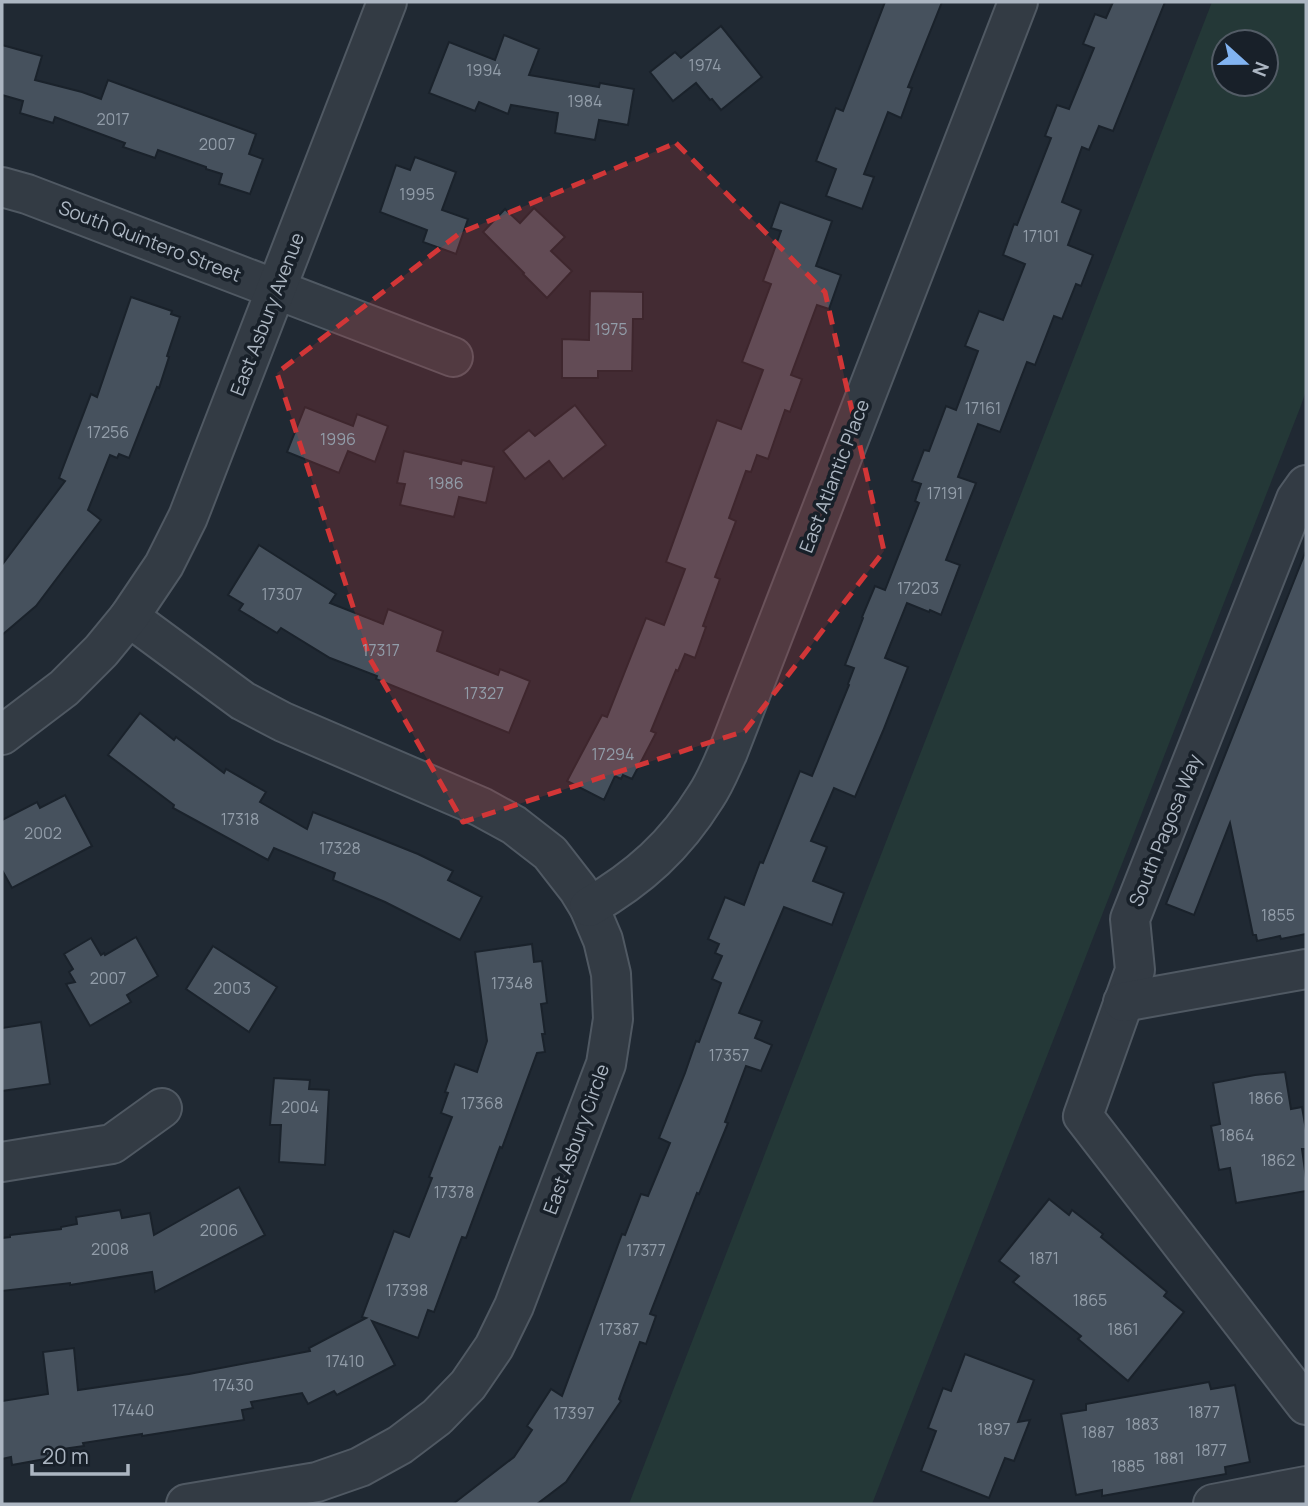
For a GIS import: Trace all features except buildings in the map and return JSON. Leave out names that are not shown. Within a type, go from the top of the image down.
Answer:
[{"type":"street","name":"East Asbury Avenue","points":[[2,735],[64,688],[101,651],[129,617],[164,565],[188,517],[387,2]]},
{"type":"street","name":"East Atlantic Place","points":[[589,907],[650,865],[681,832],[708,794],[723,763],[1018,2]]},
{"type":"street","name":"South Quintero Street","points":[[2,187],[27,194],[453,357]]},
{"type":"street","name":"South Pagosa Way","points":[[1306,485],[1296,499],[1130,919],[1135,970],[1083,1116],[1306,1405]]},
{"type":"street","name":"East Asbury Circle","points":[[129,617],[243,701],[283,722],[481,807],[514,825],[550,853],[578,889],[603,940],[611,974],[613,1019],[606,1064],[513,1306],[494,1347],[468,1384],[437,1417],[400,1445],[360,1467],[317,1482],[186,1504]]},
{"type":"street","points":[[1123,1002],[1306,969]]},
{"type":"street","points":[[2,1162],[112,1144],[162,1108]]},
{"type":"street","points":[[1213,1504],[1306,1486]]},
{"type":"highlighted area","points":[[676,143],[825,292],[884,551],[745,731],[463,822],[370,659],[277,373],[460,233]]},
{"type":"green space","points":[[1212,2],[1306,2],[1306,391],[872,1504],[629,1504]]}]
